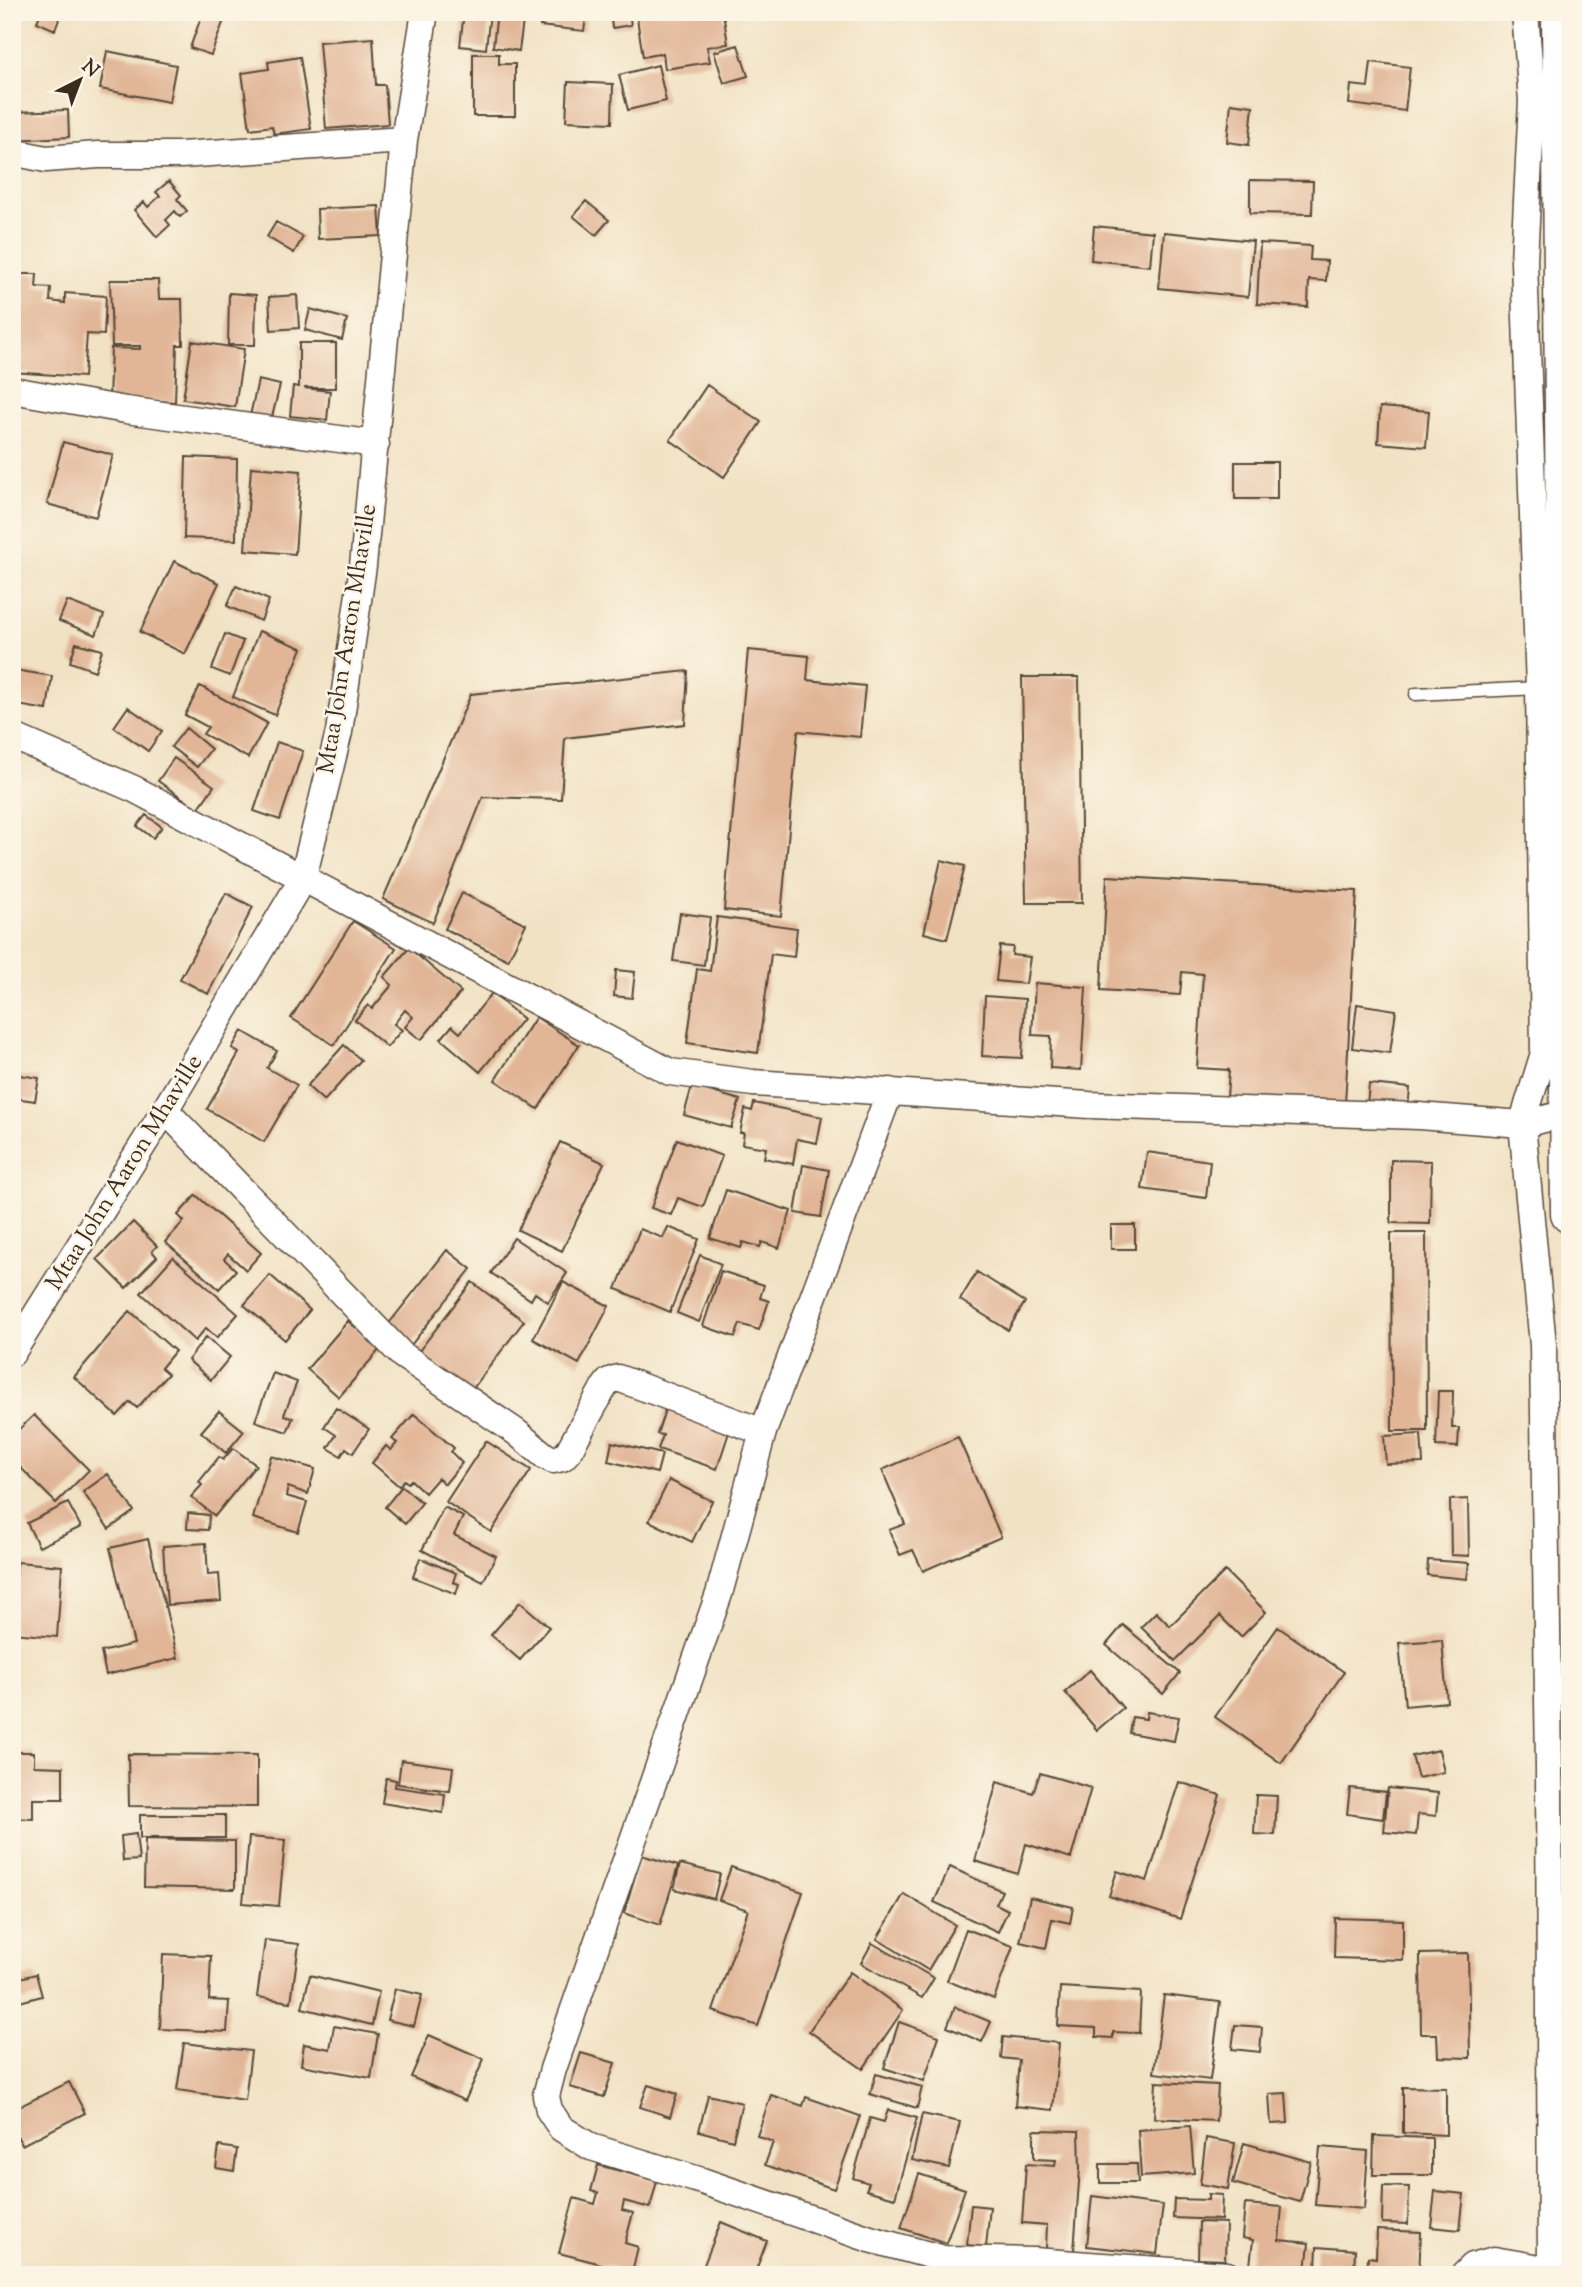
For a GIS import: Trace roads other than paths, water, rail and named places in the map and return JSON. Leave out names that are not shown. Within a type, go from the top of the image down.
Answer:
[{"type":"highway","points":[[1561,12],[1570,1214]]},
{"type":"street","name":"Mtaa John Aaron Mhaville","points":[[12,1353],[165,1110],[303,878],[339,732],[363,566],[404,140],[425,12]]},
{"type":"street","points":[[1464,2275],[1473,2266],[1494,2260],[1558,2273],[1543,1345],[1521,1124],[1544,1053],[1539,688],[1524,261],[1532,101],[1525,12]]},
{"type":"street","points":[[12,152],[46,159],[98,155],[181,155],[404,140]]},
{"type":"street","points":[[12,390],[126,410],[376,444]]},
{"type":"street","points":[[12,736],[134,789],[670,1072],[753,1083],[1089,1105],[1419,1116],[1521,1124],[1569,1113]]},
{"type":"street","points":[[890,1091],[763,1432],[719,1594],[553,2069],[546,2096],[549,2110],[561,2128],[591,2147],[702,2180],[942,2267],[1034,2261],[1227,2275]]},
{"type":"street","points":[[165,1110],[230,1180],[402,1354],[516,1432],[545,1456],[553,1460],[562,1458],[568,1452],[608,1381],[618,1378],[763,1432]]},
{"type":"lane","points":[[1416,694],[1539,688]]}]
